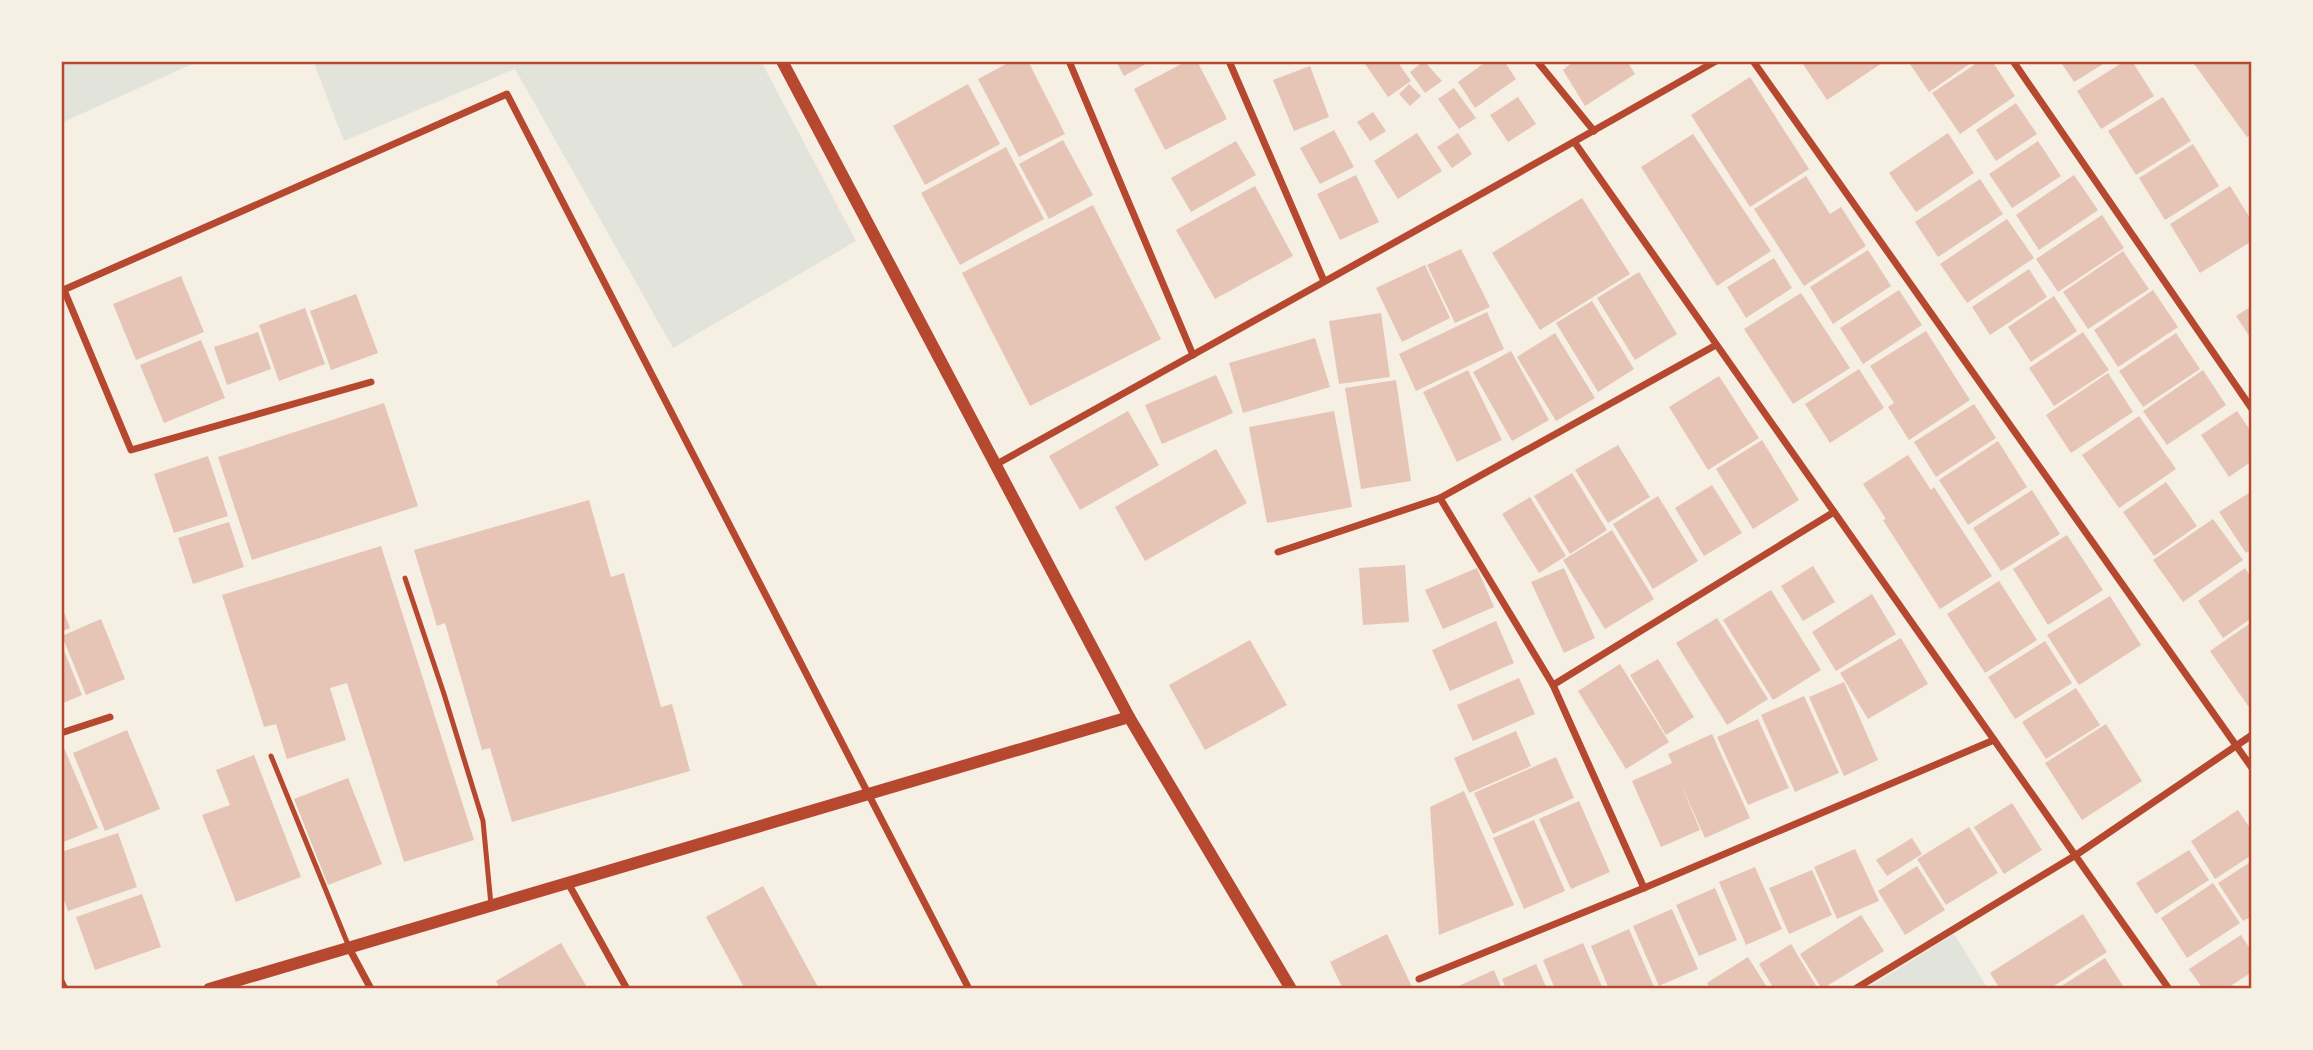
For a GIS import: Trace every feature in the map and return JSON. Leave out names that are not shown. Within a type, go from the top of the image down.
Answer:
[{"type":"street","points":[[782,61],[1129,717],[1291,989]]},
{"type":"street","points":[[1069,61],[1192,355]]},
{"type":"street","points":[[1230,61],[1324,281]]},
{"type":"street","points":[[1538,61],[1594,131]]},
{"type":"street","points":[[994,466],[1575,143],[1716,61]]},
{"type":"street","points":[[1753,61],[2252,768]]},
{"type":"street","points":[[2013,61],[2252,409]]},
{"type":"street","points":[[371,382],[131,450],[63,291],[507,94],[969,989]]},
{"type":"street","points":[[1575,143],[2169,989]]},
{"type":"street","points":[[1278,552],[1440,498],[1716,345]]},
{"type":"street","points":[[1440,498],[1553,685],[1644,888]]},
{"type":"street","points":[[1553,685],[1834,512]]},
{"type":"street","points":[[61,733],[110,717]]},
{"type":"street","points":[[209,989],[1129,717]]},
{"type":"street","points":[[1856,989],[2076,855],[2252,735]]},
{"type":"street","points":[[1419,979],[1644,888],[1994,740]]},
{"type":"street","points":[[568,883],[627,989]]},
{"type":"street","points":[[349,948],[371,989]]},
{"type":"street","points":[[61,981],[65,989]]},
{"type":"lane","points":[[405,578],[483,821],[491,905]]},
{"type":"lane","points":[[271,756],[349,948]]},
{"type":"shaded area","points":[[61,61],[199,61],[61,123]]},
{"type":"shaded area","points":[[313,61],[761,61],[856,241],[673,348],[515,69],[344,141]]},
{"type":"shaded area","points":[[1954,934],[1988,989],[1866,989]]},
{"type":"building","points":[[1012,61],[1028,61],[1065,134],[1019,157],[978,79]]},
{"type":"building","points":[[1116,61],[1151,61],[1124,76]]},
{"type":"building","points":[[1187,61],[1197,61],[1227,119],[1165,150],[1134,89]]},
{"type":"building","points":[[1363,61],[1397,61],[1411,81],[1388,97]]},
{"type":"building","points":[[1424,61],[1442,81],[1425,93],[1410,72]]},
{"type":"building","points":[[1487,61],[1504,61],[1516,79],[1475,108],[1458,82]]},
{"type":"building","points":[[1574,61],[1627,61],[1635,74],[1585,106],[1563,70]]},
{"type":"building","points":[[1807,61],[1885,61],[1827,100],[1803,64]]},
{"type":"building","points":[[1908,61],[1974,61],[1929,92]]},
{"type":"building","points":[[1980,61],[1992,61],[2015,96],[1960,134],[1932,93]]},
{"type":"building","points":[[2060,61],[2108,61],[2074,82]]},
{"type":"building","points":[[2125,61],[2132,61],[2154,96],[2101,129],[2077,91]]},
{"type":"building","points":[[2192,61],[2252,61],[2252,134],[2247,137]]},
{"type":"building","points":[[1310,66],[1329,117],[1294,131],[1273,80]]},
{"type":"building","points":[[1750,77],[1809,169],[1750,207],[1691,115]]},
{"type":"building","points":[[968,84],[1000,144],[925,185],[893,126]]},
{"type":"building","points":[[1409,84],[1421,96],[1410,106],[1399,94]]},
{"type":"building","points":[[1454,88],[1476,118],[1459,129],[1438,99]]},
{"type":"building","points":[[1518,97],[1536,124],[1508,142],[1490,115]]},
{"type":"building","points":[[2163,97],[2191,141],[2136,175],[2108,131]]},
{"type":"building","points":[[2016,103],[2037,134],[1996,161],[1976,130]]},
{"type":"building","points":[[1373,112],[1386,131],[1370,141],[1357,122]]},
{"type":"building","points":[[1334,130],[1354,167],[1320,184],[1300,148]]},
{"type":"building","points":[[1417,133],[1442,171],[1398,199],[1374,161]]},
{"type":"building","points":[[1458,133],[1472,154],[1452,168],[1437,147]]},
{"type":"building","points":[[1948,133],[1974,173],[1916,212],[1889,173]]},
{"type":"building","points":[[1693,134],[1771,251],[1717,286],[1641,167]]},
{"type":"building","points":[[1063,140],[1093,195],[1049,219],[1019,164]]},
{"type":"building","points":[[1236,141],[1256,175],[1191,212],[1171,178]]},
{"type":"building","points":[[2038,141],[2061,176],[2012,208],[1989,174]]},
{"type":"building","points":[[2193,144],[2219,186],[2165,220],[2139,178]]},
{"type":"building","points":[[1006,147],[1044,219],[960,265],[921,193]]},
{"type":"building","points":[[1356,175],[1379,222],[1340,240],[1317,194]]},
{"type":"building","points":[[2074,175],[2098,210],[2039,250],[2016,215]]},
{"type":"building","points":[[1806,176],[1830,214],[1841,207],[1866,246],[1804,286],[1754,209]]},
{"type":"building","points":[[1980,179],[2003,214],[1938,257],[1915,222]]},
{"type":"building","points":[[1255,186],[1293,256],[1215,299],[1176,230]]},
{"type":"building","points":[[2230,186],[2252,221],[2252,241],[2200,273],[2170,224]]},
{"type":"building","points":[[1582,198],[1630,274],[1540,330],[1492,253]]},
{"type":"building","points":[[1093,205],[1161,339],[1030,406],[962,273]]},
{"type":"building","points":[[2102,215],[2124,248],[2058,292],[2036,259]]},
{"type":"building","points":[[2007,219],[2034,258],[1967,303],[1940,264]]},
{"type":"building","points":[[1461,249],[1490,307],[1455,323],[1427,265]]},
{"type":"building","points":[[1868,250],[1891,286],[1833,324],[1810,287]]},
{"type":"building","points":[[2123,251],[2149,289],[2088,329],[2063,292]]},
{"type":"building","points":[[1774,258],[1792,288],[1746,318],[1727,287]]},
{"type":"building","points":[[1425,265],[1450,318],[1402,342],[1376,288]]},
{"type":"building","points":[[2029,269],[2047,297],[1990,335],[1972,307]]},
{"type":"building","points":[[1639,272],[1677,334],[1635,360],[1597,298]]},
{"type":"building","points":[[181,276],[204,332],[136,360],[113,304]]},
{"type":"building","points":[[1899,290],[1922,325],[1863,364],[1840,328]]},
{"type":"building","points":[[2153,290],[2178,327],[2118,367],[2094,330]]},
{"type":"building","points":[[1801,293],[1850,368],[1793,404],[1744,329]]},
{"type":"building","points":[[356,294],[378,353],[331,370],[310,311]]},
{"type":"building","points":[[2054,296],[2077,331],[2031,362],[2008,327]]},
{"type":"building","points":[[1592,301],[1634,369],[1598,392],[1556,323]]},
{"type":"building","points":[[2252,306],[2252,340],[2236,316]]},
{"type":"building","points":[[305,308],[325,364],[279,381],[259,325]]},
{"type":"building","points":[[1487,312],[1504,349],[1416,391],[1399,354]]},
{"type":"building","points":[[1381,313],[1390,377],[1339,384],[1329,321]]},
{"type":"building","points":[[1926,331],[1970,400],[1909,440],[1888,407],[1894,403],[1870,366]]},
{"type":"building","points":[[258,332],[271,369],[227,385],[214,347]]},
{"type":"building","points":[[2083,332],[2109,370],[2054,406],[2029,368]]},
{"type":"building","points":[[1555,333],[1595,398],[1556,421],[1517,357]]},
{"type":"building","points":[[2176,333],[2200,369],[2143,407],[2119,371]]},
{"type":"building","points":[[1315,338],[1330,387],[1243,413],[1229,363]]},
{"type":"building","points":[[201,340],[225,398],[164,423],[140,365]]},
{"type":"building","points":[[1511,351],[1549,420],[1512,441],[1473,372]]},
{"type":"building","points":[[1859,369],[1884,408],[1830,443],[1805,404]]},
{"type":"building","points":[[1468,370],[1502,440],[1457,462],[1423,392]]},
{"type":"building","points":[[2203,370],[2226,405],[2167,445],[2143,411]]},
{"type":"building","points":[[2108,373],[2133,412],[2071,453],[2046,415]]},
{"type":"building","points":[[1216,375],[1233,413],[1162,444],[1145,405]]},
{"type":"building","points":[[1719,376],[1759,438],[1708,470],[1669,407]]},
{"type":"building","points":[[1396,380],[1411,481],[1361,489],[1345,388]]},
{"type":"building","points":[[384,403],[418,506],[252,560],[218,457]]},
{"type":"building","points":[[1974,404],[1996,438],[1936,477],[1914,442]]},
{"type":"building","points":[[1128,411],[1159,465],[1080,510],[1049,456]]},
{"type":"building","points":[[1334,411],[1352,507],[1267,523],[1249,427]]},
{"type":"building","points":[[2237,411],[2252,433],[2252,461],[2229,477],[2201,435]]},
{"type":"building","points":[[2139,416],[2176,469],[2119,508],[2082,455]]},
{"type":"building","points":[[1762,440],[1799,500],[1753,529],[1716,469]]},
{"type":"building","points":[[1998,441],[2027,487],[1968,525],[1939,480]]},
{"type":"building","points":[[1618,445],[1650,497],[1608,523],[1575,470]]},
{"type":"building","points":[[1216,449],[1247,503],[1145,561],[1115,507]]},
{"type":"building","points":[[1908,455],[1931,490],[1934,487],[1992,576],[1940,609],[1863,484]]},
{"type":"building","points":[[208,456],[228,516],[174,533],[154,474]]},
{"type":"building","points":[[1572,473],[1607,530],[1570,554],[1534,496]]},
{"type":"building","points":[[2166,482],[2197,526],[2154,556],[2123,512]]},
{"type":"building","points":[[1712,485],[1742,533],[1704,556],[1675,508]]},
{"type":"building","points":[[2032,490],[2060,534],[2001,571],[1973,528]]},
{"type":"building","points":[[2252,491],[2252,549],[2246,553],[2219,512]]},
{"type":"building","points":[[1658,496],[1698,561],[1653,589],[1613,524]]},
{"type":"building","points":[[1530,497],[1566,556],[1539,573],[1502,514]]},
{"type":"building","points":[[589,500],[611,577],[624,573],[661,707],[672,704],[690,771],[512,822],[490,748],[482,750],[445,623],[437,626],[414,550]]},
{"type":"building","points":[[2213,519],[2243,560],[2183,602],[2153,560]]},
{"type":"building","points":[[229,522],[244,567],[193,584],[178,538]]},
{"type":"building","points":[[1612,530],[1654,599],[1605,629],[1563,560]]},
{"type":"building","points":[[2067,535],[2103,590],[2048,625],[2013,569]]},
{"type":"building","points":[[381,546],[474,840],[404,862],[347,683],[330,688],[346,740],[287,759],[276,724],[264,727],[222,595]]},
{"type":"building","points":[[1405,565],[1409,622],[1363,625],[1359,568]]},
{"type":"building","points":[[1813,566],[1835,602],[1803,621],[1781,586]]},
{"type":"building","points":[[1477,568],[1494,607],[1443,629],[1425,590]]},
{"type":"building","points":[[1564,568],[1595,638],[1564,653],[1531,582]]},
{"type":"building","points":[[2245,568],[2252,579],[2252,618],[2223,638],[2198,601]]},
{"type":"building","points":[[1999,581],[2037,640],[1985,673],[1947,614]]},
{"type":"building","points":[[1771,590],[1821,670],[1773,700],[1723,620]]},
{"type":"building","points":[[1872,594],[1896,634],[1836,671],[1812,632]]},
{"type":"building","points":[[2110,596],[2141,645],[2079,685],[2047,635]]},
{"type":"building","points":[[61,604],[70,628],[61,632]]},
{"type":"building","points":[[1717,618],[1768,699],[1727,725],[1676,643]]},
{"type":"building","points":[[101,619],[125,679],[86,695],[62,636]]},
{"type":"building","points":[[1496,621],[1514,663],[1450,691],[1432,650]]},
{"type":"building","points":[[2252,622],[2252,704],[2248,706],[2210,651]]},
{"type":"building","points":[[1901,638],[1928,684],[1868,719],[1840,673]]},
{"type":"building","points":[[1250,640],[1287,705],[1205,750],[1169,685]]},
{"type":"building","points":[[2045,641],[2072,683],[2015,719],[1988,677]]},
{"type":"building","points":[[61,643],[82,695],[61,704]]},
{"type":"building","points":[[1658,659],[1694,717],[1666,735],[1630,675]]},
{"type":"building","points":[[1620,664],[1669,742],[1626,769],[1578,691]]},
{"type":"building","points":[[1519,678],[1535,714],[1473,741],[1457,705]]},
{"type":"building","points":[[1844,682],[1878,760],[1844,776],[1809,697]]},
{"type":"building","points":[[2076,688],[2100,725],[2046,759],[2022,722]]},
{"type":"building","points":[[1804,696],[1839,773],[1795,792],[1761,715]]},
{"type":"building","points":[[1758,719],[1789,788],[1748,805],[1717,737]]},
{"type":"building","points":[[2106,724],[2142,781],[2082,820],[2045,763]]},
{"type":"building","points":[[127,730],[160,809],[105,831],[73,753]]},
{"type":"building","points":[[1516,731],[1531,766],[1469,793],[1454,758]]},
{"type":"building","points":[[1712,734],[1750,818],[1705,838],[1680,782],[1700,830],[1661,847],[1632,781],[1672,763],[1668,754]]},
{"type":"building","points":[[64,748],[98,828],[61,843],[61,749]]},
{"type":"building","points":[[254,755],[301,877],[236,902],[202,815],[230,805],[216,770]]},
{"type":"building","points":[[1556,757],[1574,798],[1493,834],[1474,793]]},
{"type":"building","points":[[348,778],[382,864],[328,885],[294,799]]},
{"type":"building","points":[[1464,791],[1514,905],[1439,935],[1430,807]]},
{"type":"building","points":[[1579,801],[1610,872],[1571,889],[1539,819]]},
{"type":"building","points":[[2012,803],[2042,850],[2004,874],[1974,827]]},
{"type":"building","points":[[2238,810],[2252,831],[2252,855],[2215,879],[2191,841]]},
{"type":"building","points":[[1534,820],[1565,891],[1524,909],[1493,838]]},
{"type":"building","points":[[1969,827],[1998,873],[1946,905],[1917,859]]},
{"type":"building","points":[[118,833],[137,887],[68,911],[61,892],[61,852]]},
{"type":"building","points":[[1912,838],[1922,854],[1887,876],[1876,860]]},
{"type":"building","points":[[1855,849],[1879,901],[1837,919],[1814,867]]},
{"type":"building","points":[[2189,850],[2209,880],[2156,914],[2136,883]]},
{"type":"building","points":[[2252,861],[2252,916],[2243,921],[2218,883]]},
{"type":"building","points":[[1917,866],[1945,910],[1905,935],[1878,891]]},
{"type":"building","points":[[1755,867],[1782,929],[1746,945],[1719,882]]},
{"type":"building","points":[[1812,870],[1832,915],[1789,934],[1769,888]]},
{"type":"building","points":[[2213,883],[2240,923],[2187,958],[2161,918]]},
{"type":"building","points":[[763,886],[819,989],[745,989],[706,917]]},
{"type":"building","points":[[1715,888],[1737,940],[1699,956],[1676,905]]},
{"type":"building","points":[[142,894],[161,947],[95,970],[76,917]]},
{"type":"building","points":[[1672,909],[1698,969],[1659,986],[1633,926]]},
{"type":"building","points":[[2083,914],[2107,952],[2049,989],[2000,989],[1990,973]]},
{"type":"building","points":[[1861,915],[1884,951],[1822,989],[1800,954]]},
{"type":"building","points":[[1629,929],[1655,989],[1609,989],[1591,946]]},
{"type":"building","points":[[1387,934],[1413,989],[1343,989],[1330,962]]},
{"type":"building","points":[[2241,935],[2252,952],[2252,972],[2226,989],[2203,989],[2189,969]]},
{"type":"building","points":[[561,943],[588,989],[500,989],[496,981]]},
{"type":"building","points":[[1583,943],[1603,989],[1555,989],[1543,960]]},
{"type":"building","points":[[1791,944],[1818,989],[1774,989],[1759,964]]},
{"type":"building","points":[[1748,957],[1768,989],[1710,989],[1707,983]]},
{"type":"building","points":[[2105,958],[2125,989],[2057,989]]},
{"type":"building","points":[[1536,964],[1547,989],[1506,989],[1502,979]]},
{"type":"building","points":[[1494,970],[1502,989],[1452,989]]}]
